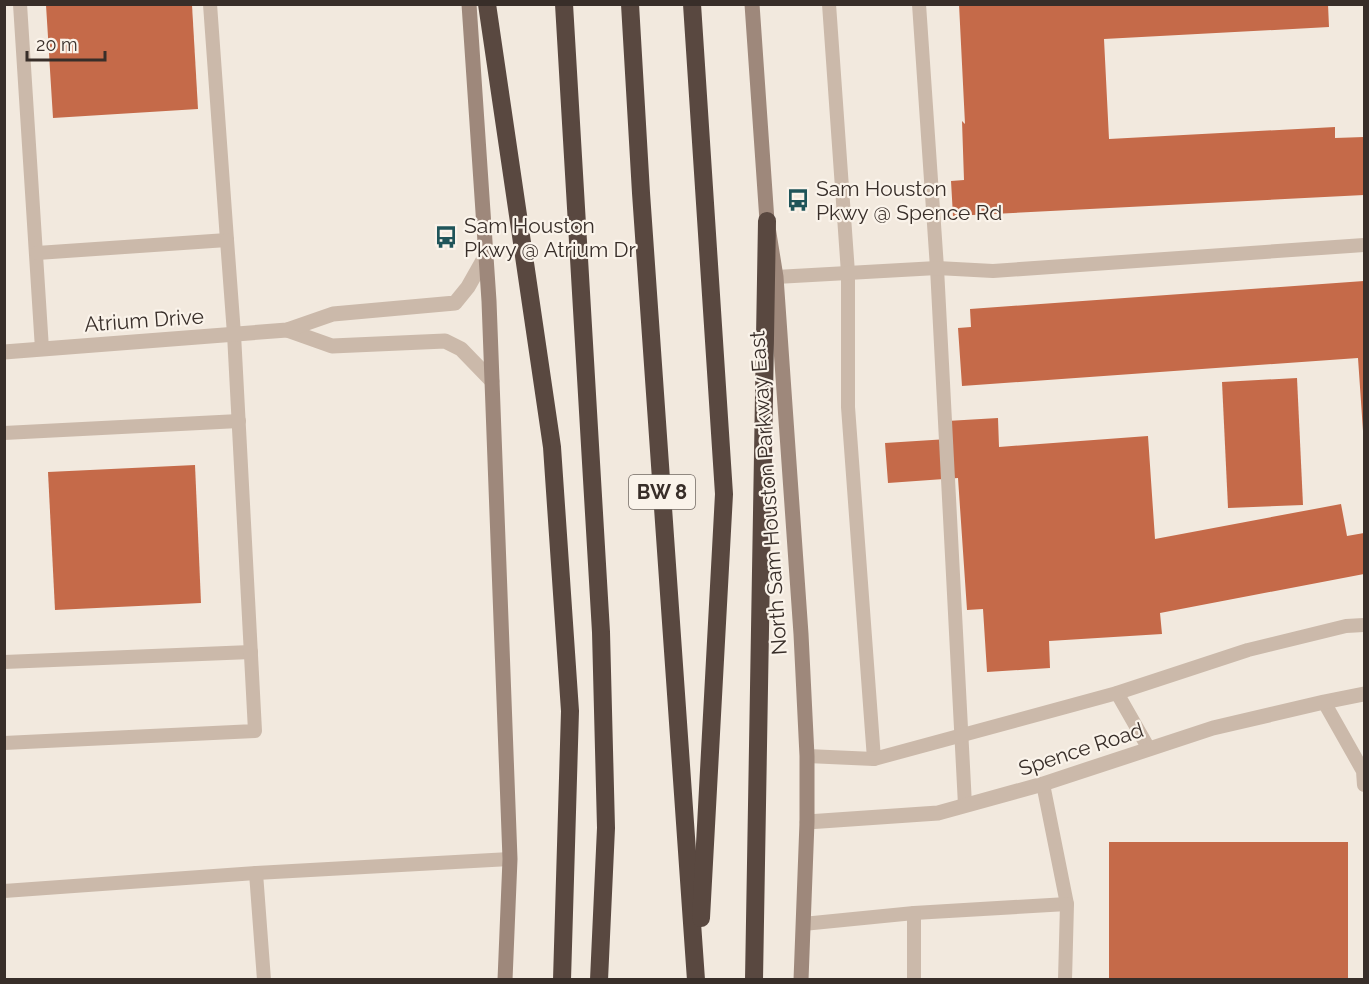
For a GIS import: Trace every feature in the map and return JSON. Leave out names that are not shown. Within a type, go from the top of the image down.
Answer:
[{"type":"highway","points":[[487,4],[552,447],[570,711],[562,980]]},
{"type":"highway","points":[[564,4],[601,632],[606,828],[599,980]]},
{"type":"highway","name":"BW 8","points":[[630,4],[641,193],[697,980]]},
{"type":"highway","points":[[693,4],[724,494],[697,980]]},
{"type":"highway","points":[[754,980],[767,221]]},
{"type":"main road","points":[[469,4],[486,255],[510,858],[505,980]]},
{"type":"main road","name":"North Sam Houston Parkway East","points":[[752,4],[767,221],[776,277],[801,634],[807,756],[801,980]]},
{"type":"street","name":"Atrium Drive","points":[[4,352],[287,330],[333,314],[455,303],[468,287],[486,255]]},
{"type":"street","name":"Atrium Drive","points":[[287,330],[332,346],[445,341],[461,349],[492,381]]},
{"type":"street","name":"Spence Road","points":[[807,822],[938,813],[1042,784],[1213,728],[1365,694]]},
{"type":"lane","points":[[20,4],[42,349]]},
{"type":"lane","points":[[4,743],[255,731],[234,334],[210,4]]},
{"type":"lane","points":[[830,4],[848,273],[848,407],[874,759]]},
{"type":"lane","points":[[919,4],[937,268],[965,805]]},
{"type":"lane","points":[[37,253],[227,240]]},
{"type":"lane","points":[[776,277],[937,268],[993,271],[1365,245]]},
{"type":"lane","points":[[4,433],[239,421]]},
{"type":"lane","points":[[807,756],[874,759],[1117,693],[1248,650],[1346,626],[1365,625]]},
{"type":"lane","points":[[4,662],[251,652]]},
{"type":"lane","points":[[1117,693],[1149,749]]},
{"type":"lane","points":[[1324,702],[1364,771],[1365,785]]},
{"type":"lane","points":[[1042,784],[1067,903],[1065,980]]},
{"type":"lane","points":[[4,891],[510,858]]},
{"type":"lane","points":[[256,873],[264,980]]},
{"type":"lane","points":[[803,924],[914,913],[1067,903]]},
{"type":"lane","points":[[914,913],[914,980]]},
{"type":"building","points":[[959,4],[1328,4],[1329,27],[1104,39],[1109,139],[1335,127],[1335,138],[1364,137],[1364,195],[953,216],[951,181],[964,180],[962,121],[965,124]]},
{"type":"building","points":[[46,5],[192,5],[198,109],[53,118]]},
{"type":"building","points":[[1364,281],[1364,431],[1358,358],[962,386],[958,328],[971,327],[970,309]]},
{"type":"building","points":[[1297,378],[1303,505],[1228,508],[1222,382]]},
{"type":"building","points":[[998,418],[999,447],[1148,436],[1155,539],[1341,504],[1347,536],[1364,533],[1364,574],[1160,613],[1162,634],[1049,641],[1050,668],[987,672],[983,609],[967,610],[958,478],[888,483],[885,443],[948,439],[947,421]]},
{"type":"building","points":[[195,465],[201,603],[55,610],[48,472]]},
{"type":"building","points":[[1109,842],[1348,842],[1348,980],[1109,980]]},
{"type":"place","name":"Sam Houston Pkwy @ Spence Rd","points":[[798,200]]},
{"type":"place","name":"Sam Houston Pkwy @ Atrium Dr","points":[[446,237]]}]
